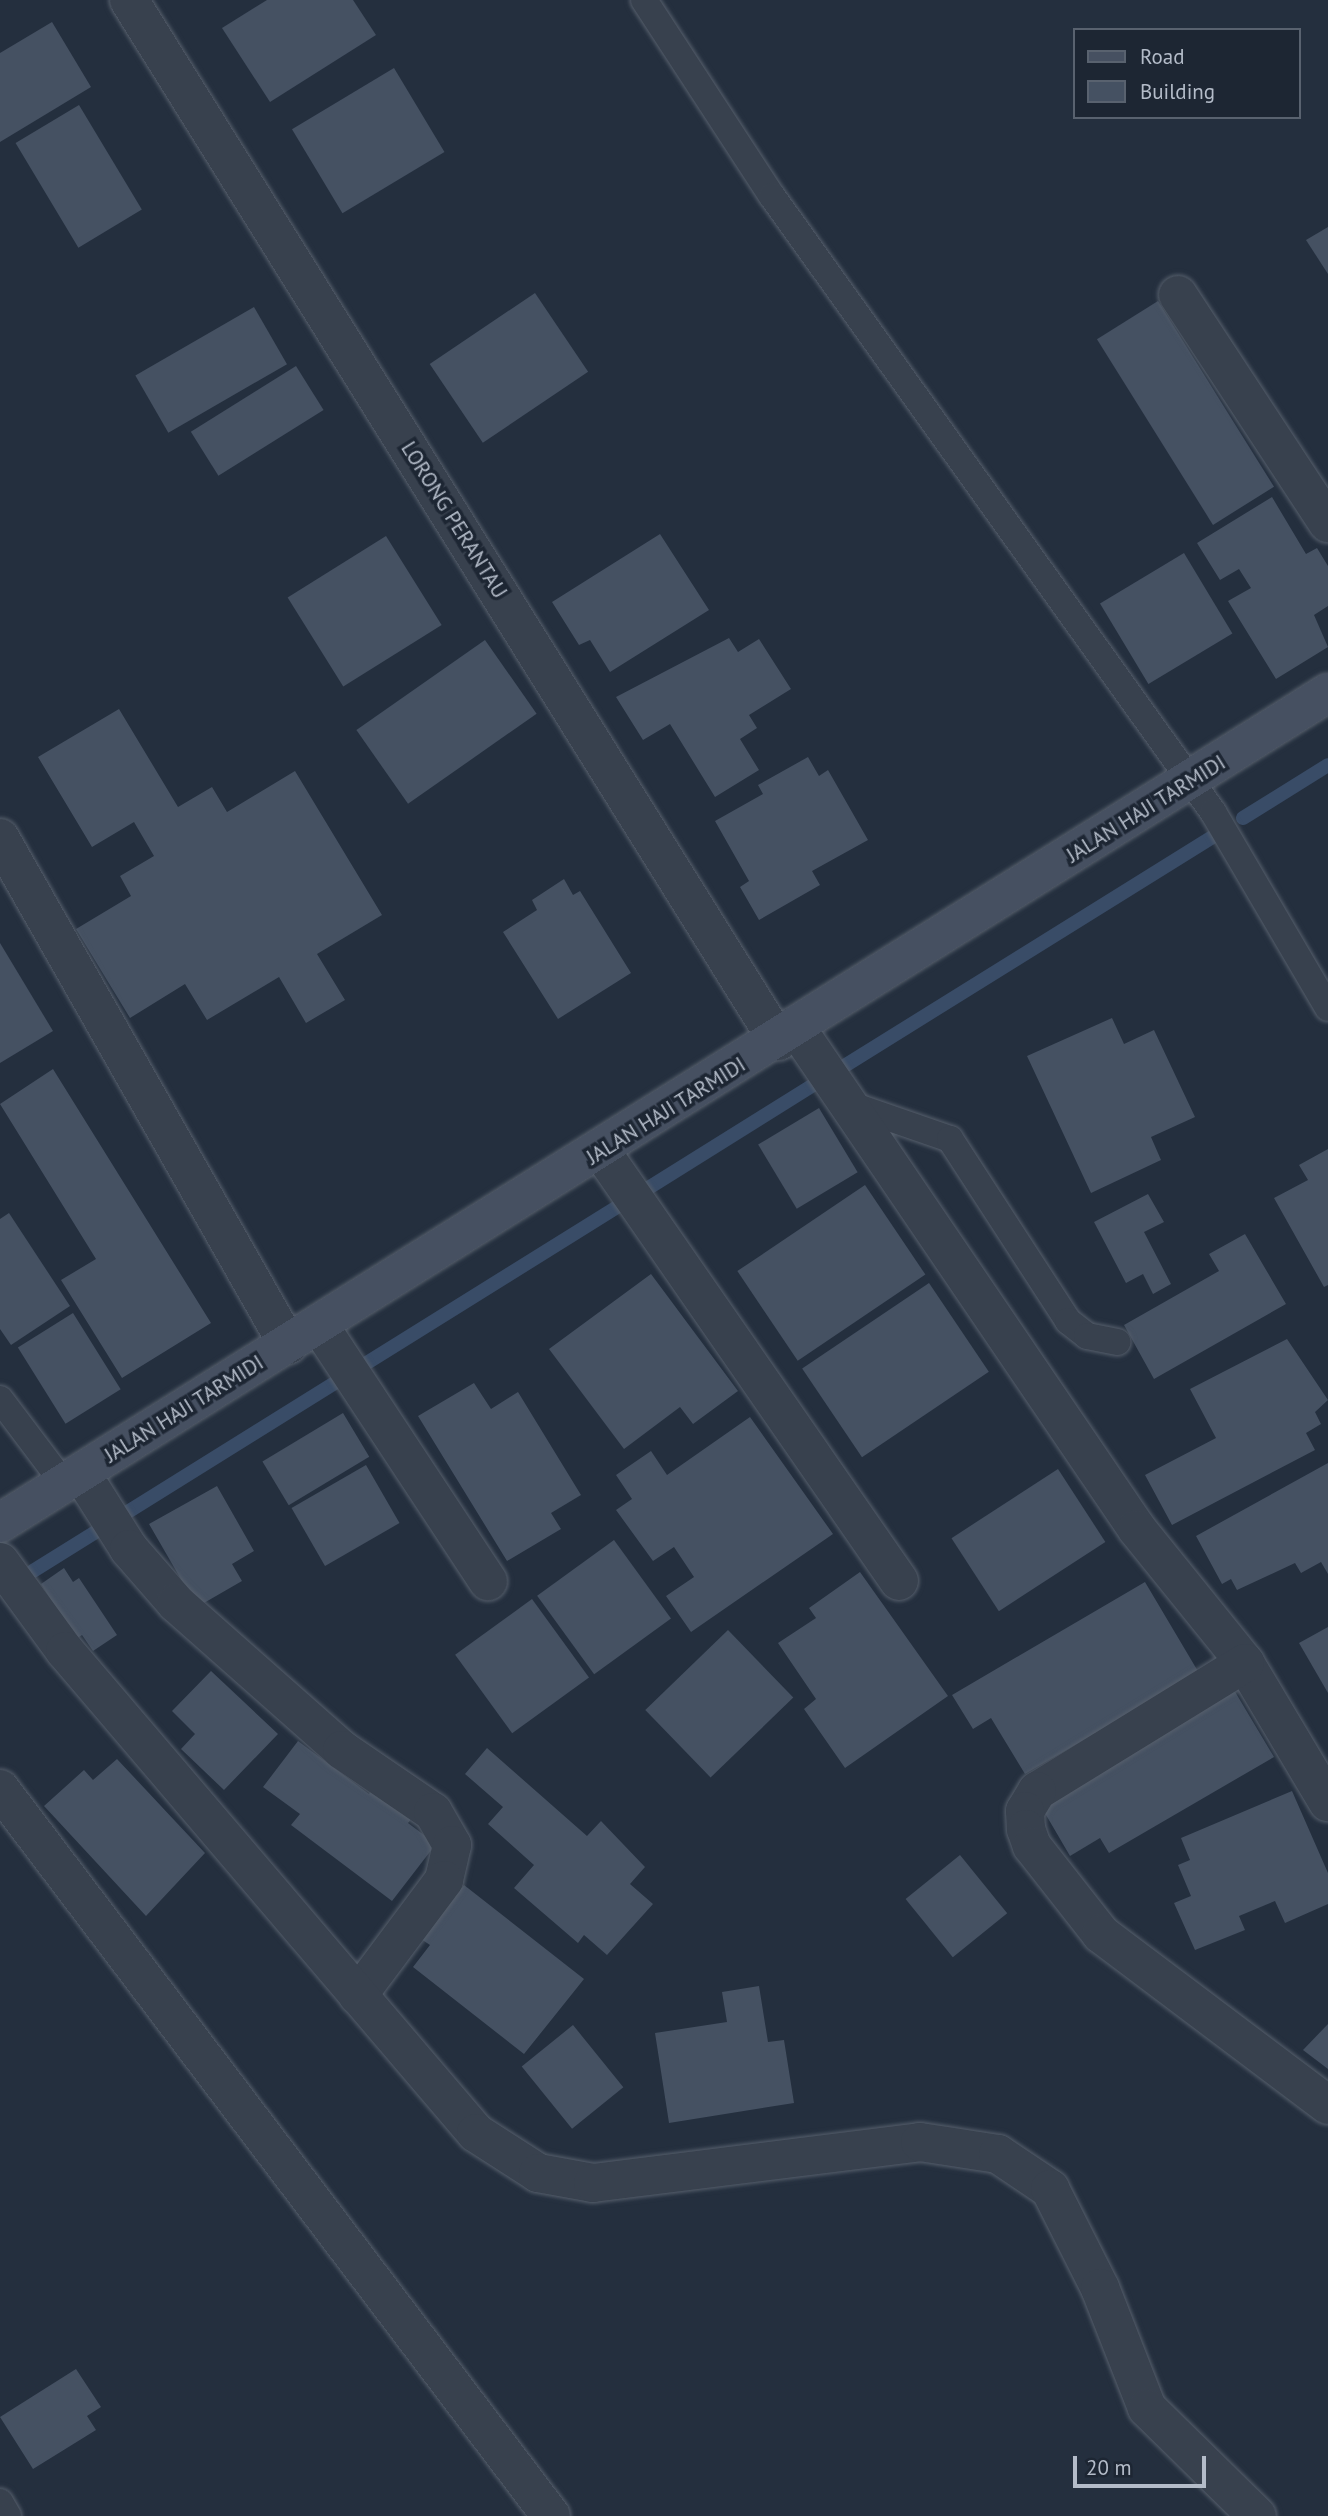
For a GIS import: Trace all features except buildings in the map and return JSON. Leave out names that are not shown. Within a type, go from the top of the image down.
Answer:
[{"type":"street","name":"LORONG PERANTAU","points":[[129,0],[795,1040],[846,1103],[1137,1530],[1245,1663],[1328,1802]]},
{"type":"street","points":[[1178,295],[1328,523]]},
{"type":"street","name":"JALAN HAJI TARMIDI","points":[[0,1523],[81,1485],[316,1342],[601,1151],[795,1040],[1328,693]]},
{"type":"street","points":[[0,838],[316,1342],[370,1405],[488,1581]]},
{"type":"street","points":[[601,1151],[899,1581]]},
{"type":"street","points":[[81,1485],[129,1549],[176,1604],[342,1750],[433,1812],[452,1845],[444,1880],[358,1995]]},
{"type":"street","points":[[0,1562],[65,1651],[476,2133],[538,2173],[593,2183],[920,2142],[998,2154],[1050,2189],[1100,2288],[1147,2408],[1256,2516]]},
{"type":"street","points":[[1245,1663],[1037,1791],[1025,1811],[1026,1829],[1032,1846],[1101,1934],[1328,2105]]},
{"type":"street","points":[[0,1789],[551,2516]]},
{"type":"lane","points":[[644,0],[772,196],[1191,782],[1328,1008]]},
{"type":"lane","points":[[846,1103],[950,1139],[1069,1321],[1087,1336],[1117,1342]]},
{"type":"lane","points":[[0,1399],[81,1485]]},
{"type":"lane","points":[[0,2502],[8,2516]]},
{"type":"waterway","points":[[1243,818],[1328,765]]},
{"type":"waterway","points":[[846,1065],[1214,836]]},
{"type":"waterway","points":[[642,1192],[815,1084]]},
{"type":"waterway","points":[[33,1571],[617,1207]]}]
